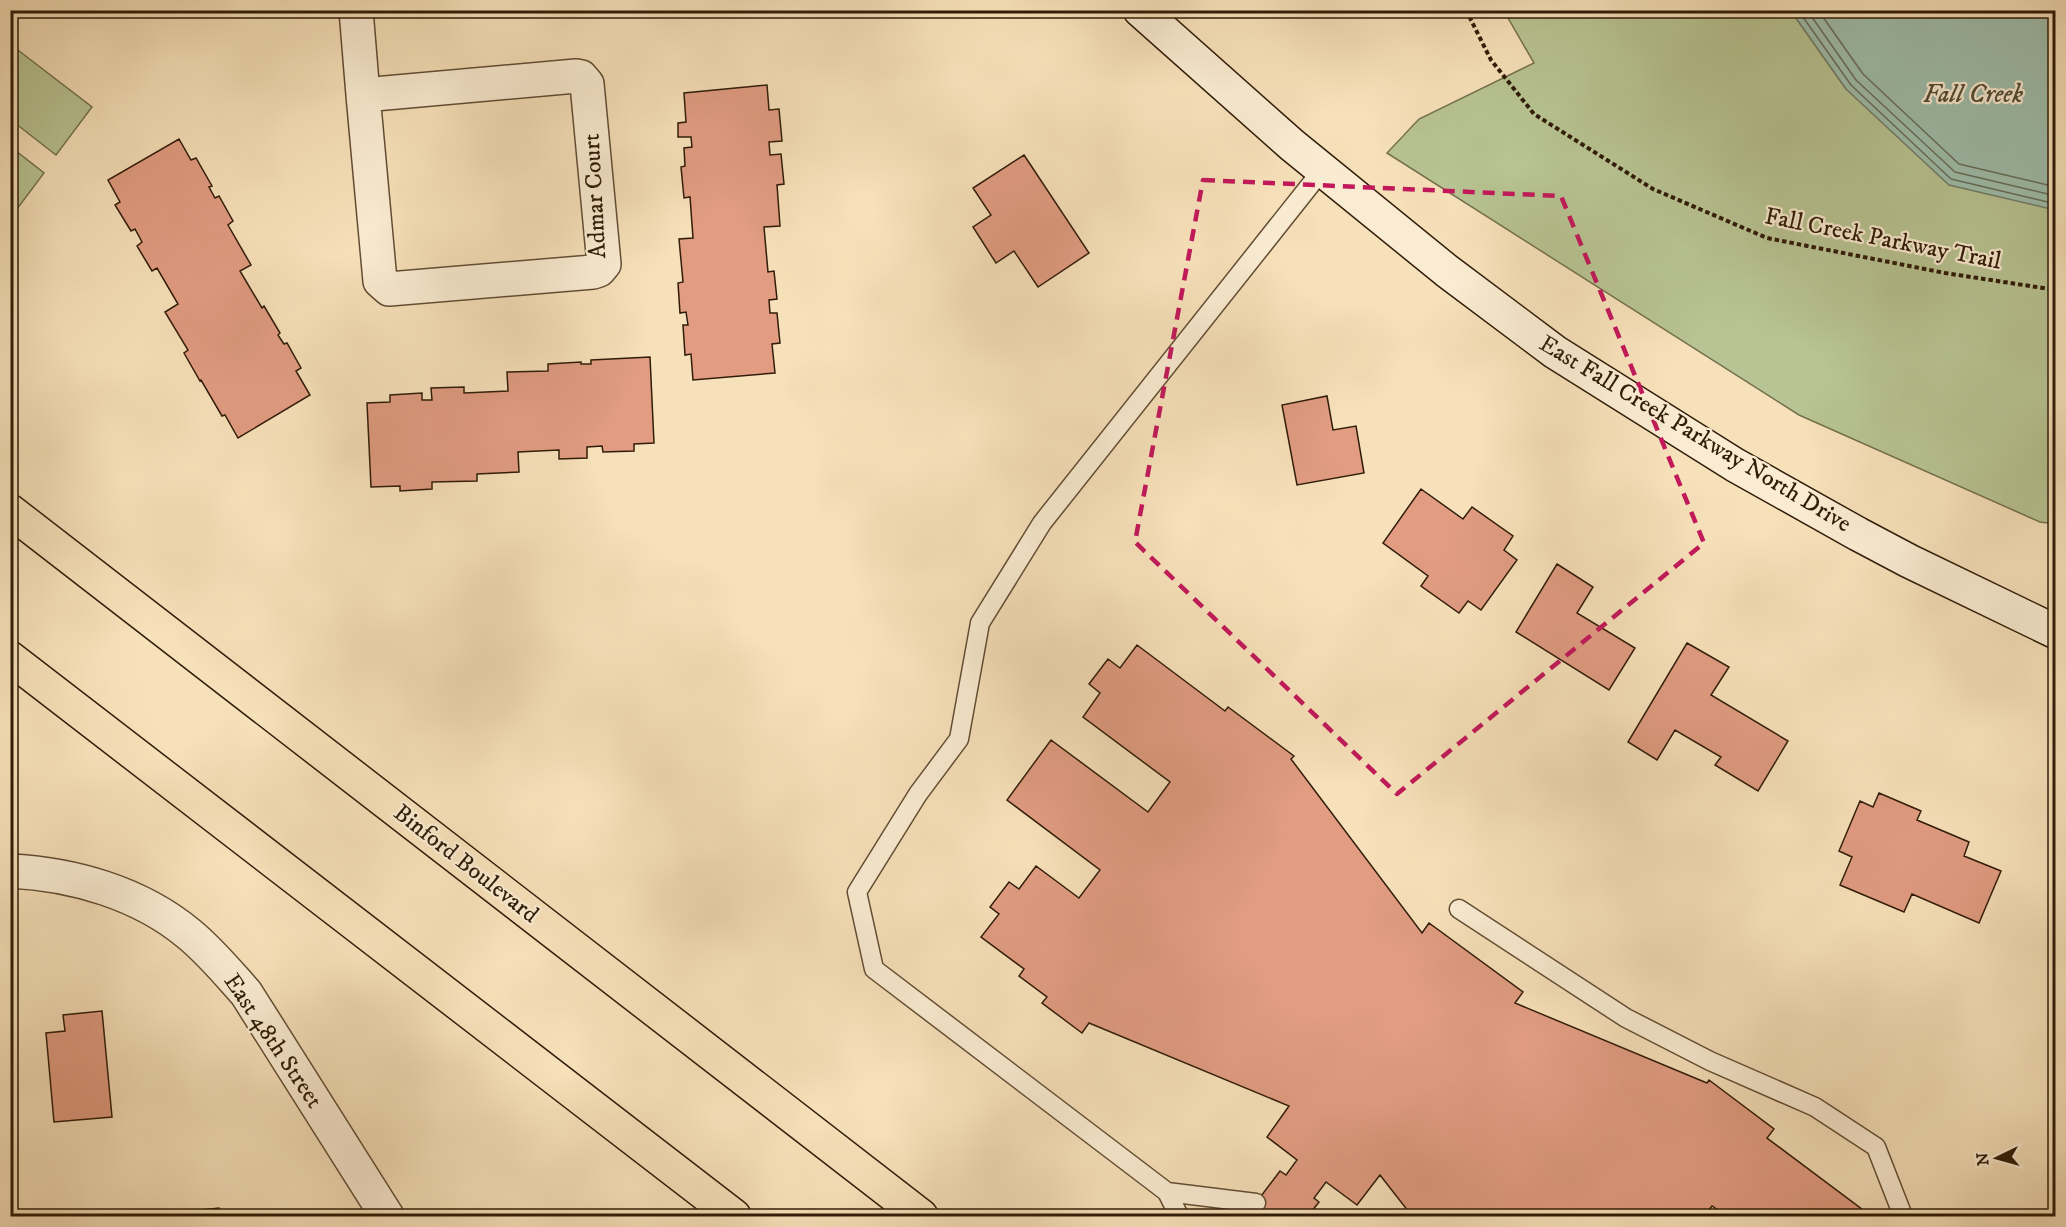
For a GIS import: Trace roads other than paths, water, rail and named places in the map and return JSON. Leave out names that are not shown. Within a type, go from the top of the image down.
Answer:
[{"type":"main road","name":"Binford Boulevard","points":[[10,511],[921,1216]]},
{"type":"main road","points":[[10,658],[734,1216]]},
{"type":"street","name":"Admar Court","points":[[356,10],[363,95],[380,281],[384,286],[389,289],[593,272],[604,264],[587,84],[581,77],[363,95]]},
{"type":"street","name":"East Fall Creek Parkway North Drive","points":[[1140,10],[1292,145],[1447,271],[1555,352],[1735,465],[1858,534],[2055,632]]},
{"type":"street","name":"East 48th Street","points":[[10,871],[58,876],[92,884],[126,897],[157,913],[189,934],[246,993],[387,1216]]},
{"type":"lane","points":[[1179,1216],[1167,1192],[874,969],[857,892],[918,794],[959,740],[980,623],[1042,523],[1323,169]]},
{"type":"lane","points":[[1459,909],[1626,1018],[1710,1061],[1815,1107],[1876,1147],[1903,1216]]},
{"type":"lane","points":[[1167,1192],[1256,1203]]},
{"type":"water","name":"Fall Creek","points":[[1791,11],[2055,11],[2055,210],[1949,185],[1846,89]]}]
